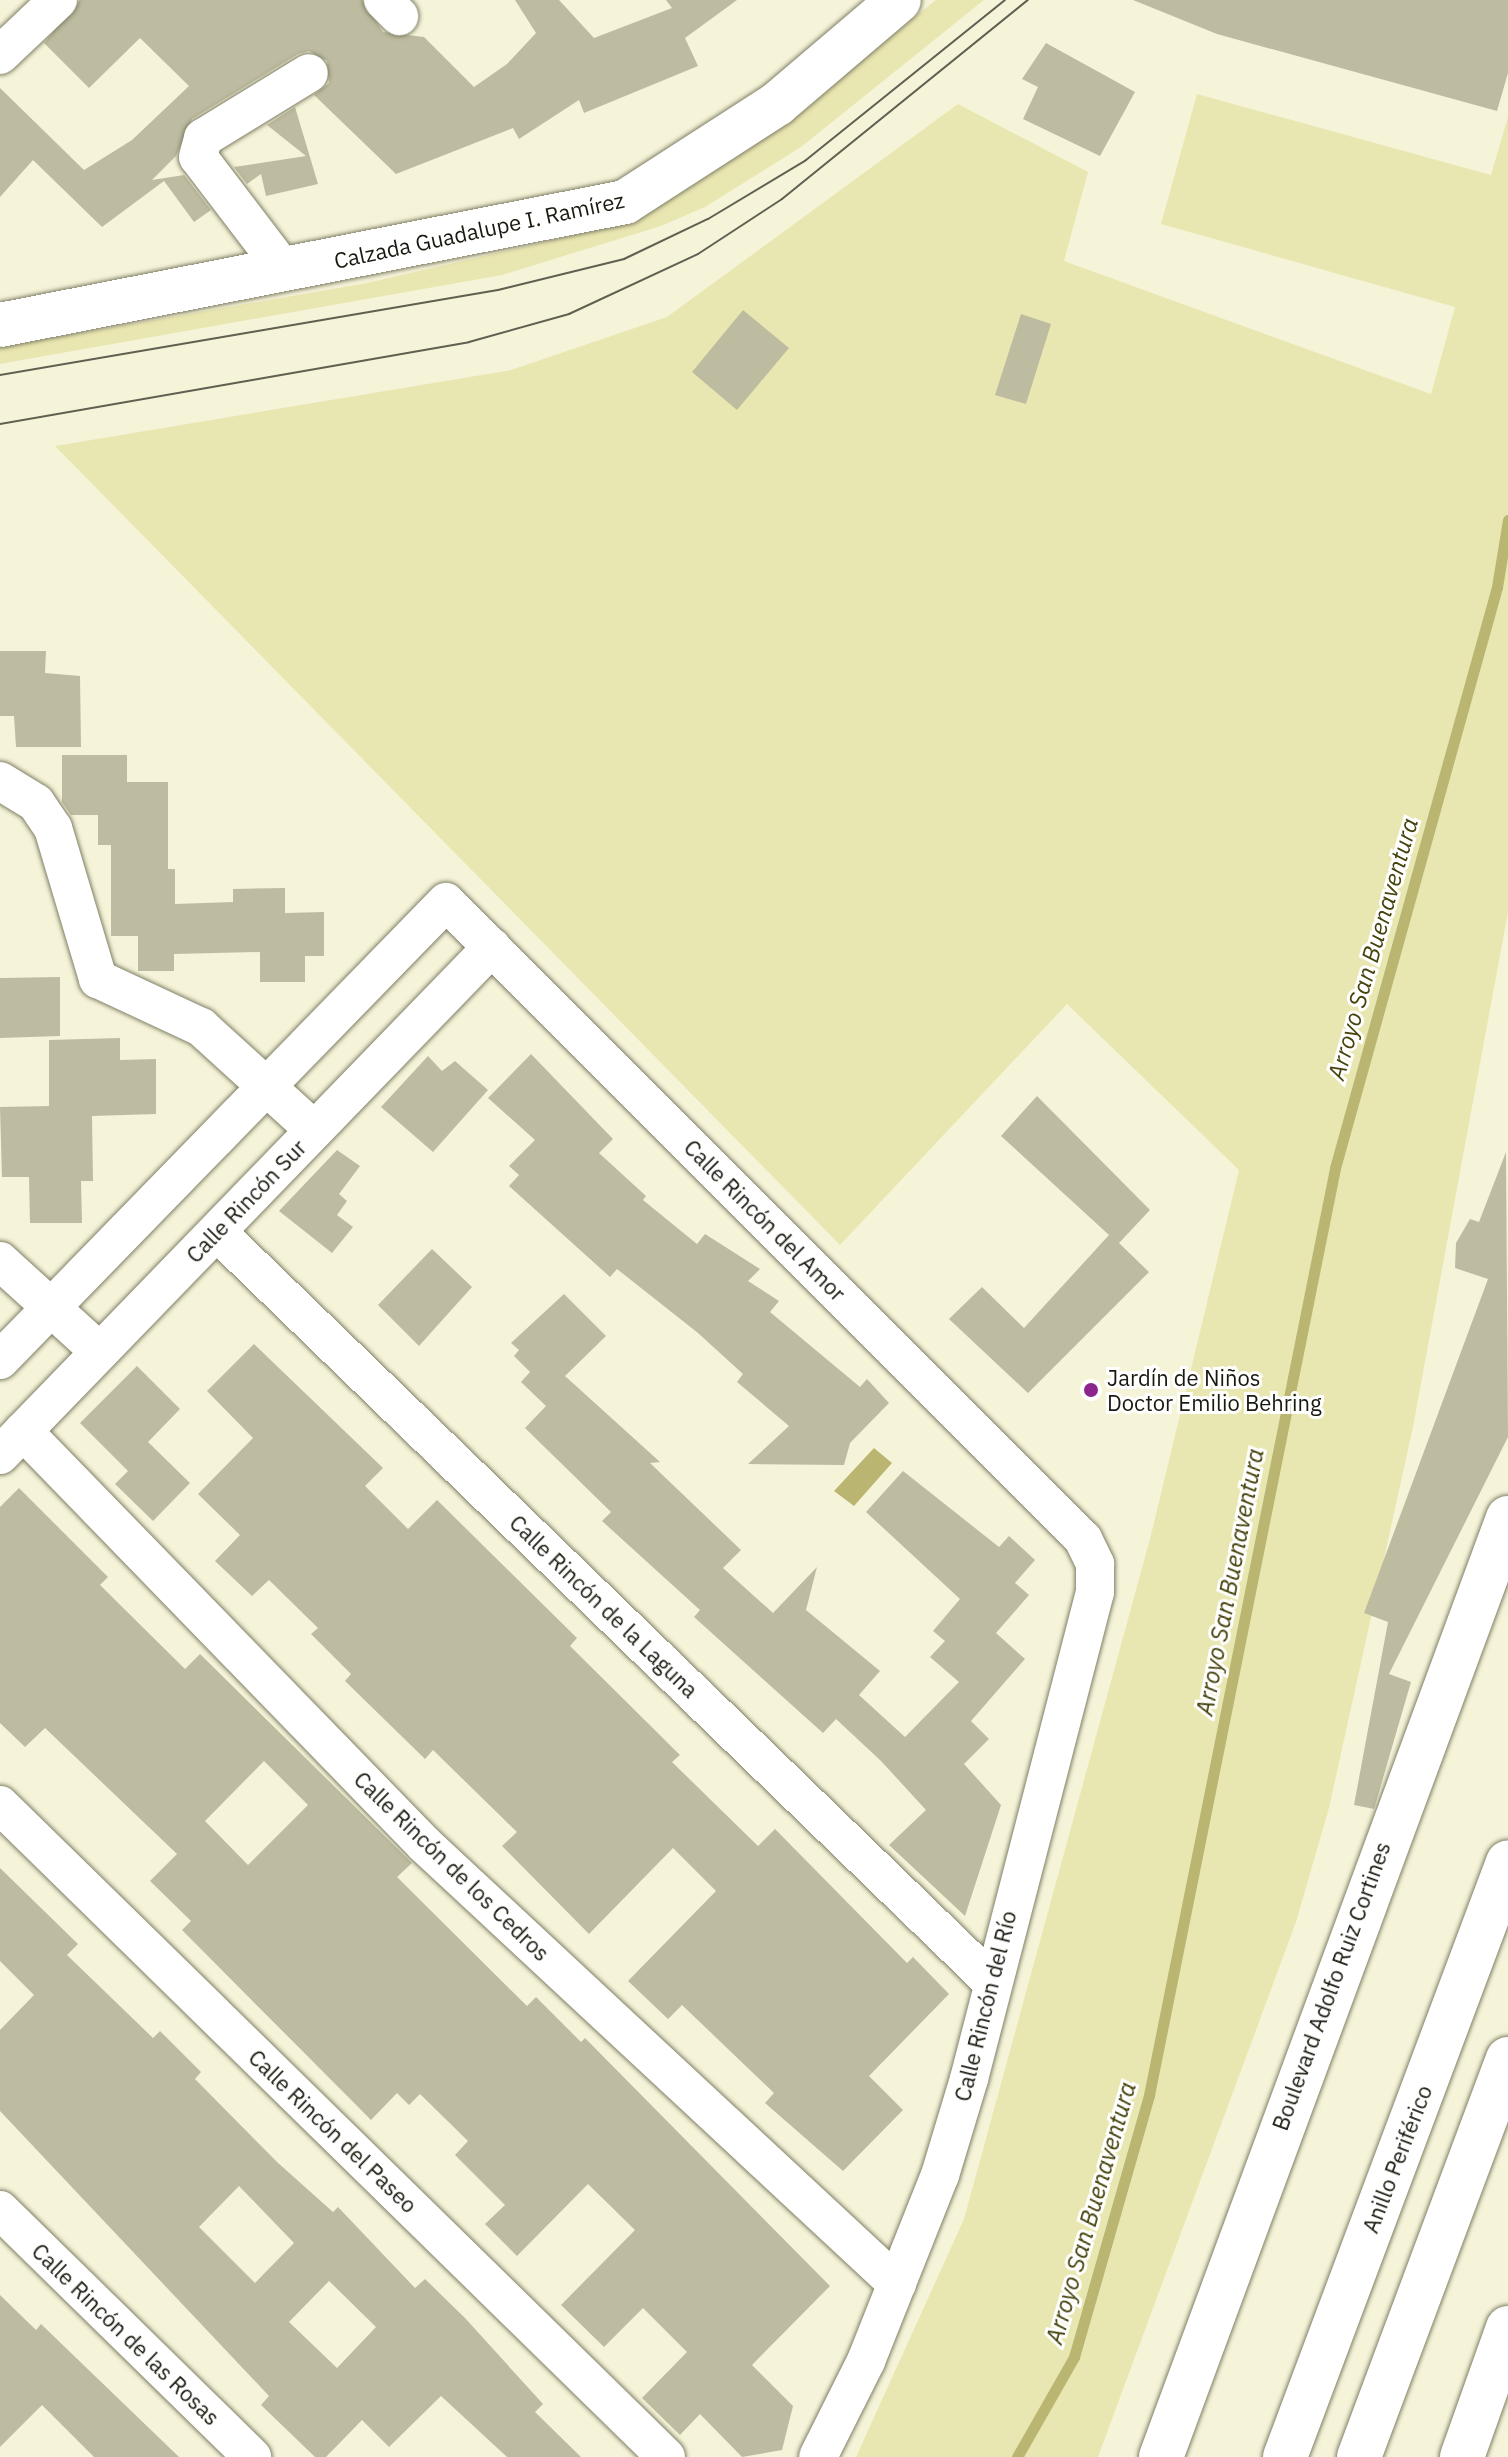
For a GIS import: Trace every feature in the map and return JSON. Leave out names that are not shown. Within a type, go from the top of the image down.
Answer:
[{"type":"main road","name":"Calzada Guadalupe I. Ramírez","points":[[0,325],[625,202],[777,104],[899,0]]},
{"type":"main road","name":"Boulevard Adolfo Ruiz Cortines","points":[[1161,2457],[1508,1518]]},
{"type":"main road","name":"Anillo Periférico","points":[[1285,2457],[1508,1862]]},
{"type":"main road","points":[[1359,2457],[1508,2059]]},
{"type":"main road","points":[[1471,2454],[1508,2328]]},
{"type":"street","points":[[0,55],[58,0]]},
{"type":"street","points":[[285,271],[198,157],[203,138],[309,73]]},
{"type":"street","points":[[0,781],[36,803],[53,828],[98,979],[201,1027],[314,1130]]},
{"type":"street","name":"Calle Rincón del Amor","points":[[271,1088],[446,902],[1083,1539]]},
{"type":"street","name":"Calle Rincón Sur","points":[[11,1443],[492,947]]},
{"type":"street","points":[[0,1360],[271,1088]]},
{"type":"street","name":"Calle Rincón de la Laguna","points":[[217,1232],[990,1980]]},
{"type":"street","points":[[0,1261],[53,1305],[99,1351]]},
{"type":"street","name":"Calle Rincón de los Cedros","points":[[11,1443],[424,1844],[897,2284]]},
{"type":"street","name":"Calle Rincón del Río","points":[[818,2457],[897,2284],[948,2147],[1095,1592],[1095,1564],[1083,1539]]},
{"type":"street","name":"Calle Rincón del Paseo","points":[[0,1805],[666,2457]]},
{"type":"street","name":"Calle Rincón de las Rosas","points":[[0,2210],[252,2457]]},
{"type":"shaded area","points":[[936,0],[984,0],[801,147],[705,207],[661,226],[502,275],[0,364],[0,347],[367,283],[588,232],[803,107]]},
{"type":"shaded area","points":[[1197,94],[1491,175],[1508,117],[1508,912],[1413,1427],[1329,1808],[1296,1922],[1098,2457],[856,2457],[964,2219],[1151,1535],[1239,1170],[1067,1004],[840,1245],[55,446],[511,370],[667,317],[958,104],[1088,172],[1064,261],[1431,394],[1455,307],[1161,224]]},
{"type":"shaded area","points":[[874,1448],[892,1463],[854,1506],[834,1491]]},
{"type":"building","points":[[80,0],[362,0],[383,32],[424,37],[474,87],[507,64],[536,33],[515,0],[559,0],[594,38],[672,8],[666,0],[737,0],[685,38],[698,66],[584,113],[579,100],[519,139],[513,128],[396,174],[314,95],[329,83],[327,61],[309,51],[298,54],[192,119],[176,156],[152,180],[184,175],[211,210],[194,222],[164,181],[102,227],[33,160],[0,197],[0,88],[84,170],[132,140],[189,86],[140,38],[89,88],[44,43]]},
{"type":"building","points":[[1133,0],[1508,0],[1508,73],[1497,111],[1217,34]]},
{"type":"building","points":[[1046,43],[1135,92],[1100,156],[1023,119],[1038,87],[1022,79]]},
{"type":"building","points":[[295,107],[318,184],[266,196],[261,174],[247,184],[234,167],[306,156],[267,125]]},
{"type":"building","points":[[743,310],[789,348],[737,410],[692,372]]},
{"type":"building","points":[[1021,314],[1051,324],[1026,404],[995,395]]},
{"type":"building","points":[[0,651],[46,651],[45,673],[80,676],[81,747],[16,747],[14,716],[0,716]]},
{"type":"building","points":[[62,755],[127,755],[127,782],[168,782],[168,869],[175,869],[175,904],[233,902],[233,889],[285,888],[285,913],[324,912],[324,956],[305,956],[305,982],[260,982],[260,952],[174,954],[174,971],[138,971],[138,936],[111,936],[111,845],[98,845],[98,815],[71,815],[62,802]]},
{"type":"building","points":[[60,977],[60,1036],[0,1038],[0,978]]},
{"type":"building","points":[[120,1038],[120,1060],[156,1059],[156,1114],[92,1116],[93,1181],[81,1181],[82,1223],[30,1223],[29,1177],[2,1177],[0,1107],[49,1106],[49,1040]]},
{"type":"building","points":[[531,1054],[613,1139],[599,1153],[646,1196],[643,1200],[697,1244],[705,1234],[760,1269],[748,1281],[779,1301],[770,1312],[860,1387],[867,1379],[889,1403],[850,1443],[844,1465],[748,1464],[789,1426],[737,1382],[743,1374],[698,1333],[617,1269],[610,1277],[509,1186],[519,1175],[509,1166],[535,1140],[488,1098]]},
{"type":"building","points":[[428,1056],[442,1071],[455,1061],[488,1090],[433,1152],[381,1107]]},
{"type":"building","points":[[1037,1096],[1150,1210],[1119,1243],[1149,1272],[1028,1393],[949,1319],[982,1287],[1024,1328],[1109,1235],[1001,1136]]},
{"type":"building","points":[[337,1150],[360,1166],[339,1194],[347,1201],[337,1215],[353,1227],[332,1253],[279,1211]]},
{"type":"building","points":[[1506,1152],[1508,1437],[1389,1674],[1411,1682],[1374,1809],[1354,1805],[1388,1622],[1364,1613],[1488,1279],[1455,1268],[1456,1243],[1470,1219],[1479,1222]]},
{"type":"building","points":[[432,1249],[472,1287],[419,1346],[378,1305]]},
{"type":"building","points":[[564,1294],[606,1336],[565,1376],[660,1462],[650,1463],[741,1550],[723,1568],[773,1613],[817,1567],[806,1610],[880,1671],[859,1695],[905,1737],[959,1682],[930,1657],[945,1641],[933,1631],[960,1599],[866,1512],[903,1471],[999,1547],[1009,1536],[1035,1560],[1015,1583],[1029,1595],[996,1633],[1025,1659],[971,1721],[989,1739],[964,1764],[1001,1805],[965,1916],[889,1845],[926,1810],[881,1761],[836,1719],[823,1733],[694,1617],[700,1610],[602,1521],[611,1512],[525,1428],[546,1406],[521,1382],[530,1372],[514,1356],[519,1350],[511,1343]]},
{"type":"building","points":[[254,1344],[383,1468],[365,1486],[408,1529],[437,1500],[577,1638],[570,1646],[680,1755],[672,1762],[758,1846],[775,1829],[907,1963],[913,1957],[949,1994],[869,2076],[903,2110],[843,2171],[765,2103],[774,2093],[682,2005],[668,2019],[628,1981],[716,1891],[673,1848],[589,1934],[502,1846],[517,1832],[433,1750],[425,1759],[345,1681],[351,1674],[311,1634],[318,1628],[269,1580],[252,1596],[215,1561],[240,1535],[198,1494],[253,1438],[207,1391]]},
{"type":"building","points":[[137,1366],[180,1409],[148,1442],[190,1483],[153,1521],[115,1484],[128,1471],[80,1423]]},
{"type":"building","points":[[19,1488],[108,1577],[100,1585],[185,1669],[200,1654],[412,1863],[397,1877],[527,2006],[536,1997],[581,2042],[585,2038],[830,2286],[752,2365],[793,2406],[782,2450],[742,2457],[700,2414],[680,2435],[642,2398],[687,2352],[643,2308],[604,2347],[561,2305],[635,2230],[588,2184],[517,2256],[485,2224],[505,2205],[455,2155],[468,2141],[420,2094],[409,2105],[397,2093],[371,2120],[182,1930],[191,1921],[150,1881],[177,1854],[45,1728],[25,1747],[0,1723],[0,1507]],"holes":[[[264,1761],[308,1805],[248,1865],[205,1821]]]},
{"type":"building","points":[[0,1868],[78,1944],[67,1955],[153,2038],[160,2031],[201,2072],[195,2079],[277,2162],[333,2212],[338,2207],[415,2288],[425,2279],[465,2318],[543,2404],[535,2412],[581,2457],[507,2457],[441,2396],[389,2447],[362,2420],[326,2457],[315,2457],[261,2405],[269,2396],[0,2111],[0,2030],[34,1995],[0,1961]],"holes":[[[239,2186],[294,2243],[255,2283],[199,2227]],[[329,2281],[376,2327],[337,2368],[289,2322]]]},
{"type":"building","points":[[0,2295],[36,2330],[41,2324],[179,2457],[94,2457],[42,2405],[0,2447]]},
{"type":"waterway","name":"Arroyo San Buenaventura","points":[[1017,2457],[1074,2357],[1149,2095],[1335,1168],[1497,587],[1508,520]]},
{"type":"tram line","points":[[0,375],[498,290],[624,259],[708,219],[806,160],[1005,0]]},
{"type":"tram line","points":[[0,424],[469,342],[569,314],[698,254],[782,199],[1028,0]]},
{"type":"place","name":"Jardín de Niños Doctor Emilio Behring","points":[[1091,1390]]}]
